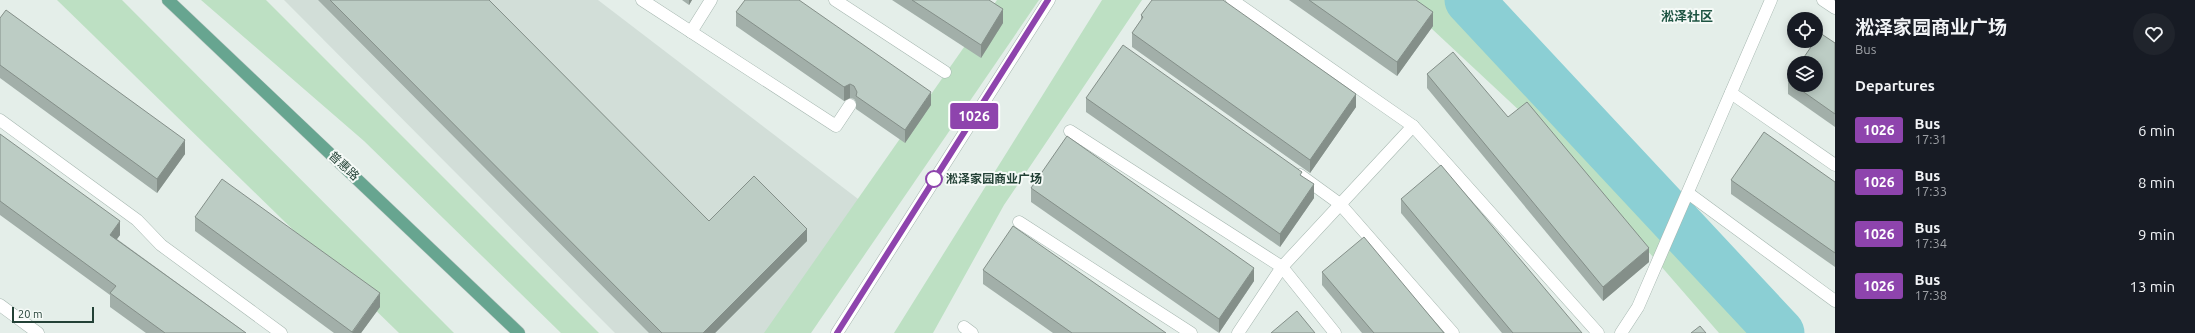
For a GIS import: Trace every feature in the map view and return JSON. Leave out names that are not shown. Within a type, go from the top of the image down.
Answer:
[{"type":"main road","name":"普惠路","points":[[168,0],[519,333]]},
{"type":"street","points":[[642,0],[836,126],[850,105]]},
{"type":"street","points":[[692,32],[711,0]]},
{"type":"street","points":[[835,0],[945,72]]},
{"type":"street","points":[[837,333],[1048,0]]},
{"type":"street","points":[[1232,0],[1413,126],[1598,333]]},
{"type":"street","points":[[1621,333],[1638,307],[1771,0]]},
{"type":"street","points":[[1823,0],[1835,8]]},
{"type":"street","points":[[1731,93],[1835,165]]},
{"type":"street","points":[[0,120],[137,220],[161,245],[281,333]]},
{"type":"street","points":[[1238,333],[1282,267],[1413,126]]},
{"type":"street","points":[[1070,131],[1282,267],[1335,333]]},
{"type":"street","points":[[1289,168],[1340,204],[1453,333]]},
{"type":"street","points":[[1688,193],[1835,301]]},
{"type":"street","points":[[1019,222],[1191,333]]},
{"type":"street","points":[[0,305],[38,333]]},
{"type":"shaded area","points":[[284,0],[598,0],[879,215],[794,333],[615,333]]},
{"type":"green space","points":[[57,0],[122,0],[454,333],[399,333]]},
{"type":"green space","points":[[201,0],[266,0],[599,333],[561,333],[364,141]]},
{"type":"green space","points":[[997,0],[1039,0],[811,333],[764,333]]},
{"type":"green space","points":[[1102,0],[1142,0],[1004,205],[933,333],[894,333]]},
{"type":"green space","points":[[1401,0],[1455,0],[1773,333],[1719,333],[1554,143]]},
{"type":"building","points":[[330,0],[489,0],[709,221],[754,176],[807,229],[703,333],[662,333]]},
{"type":"building","points":[[745,0],[799,0],[931,92],[905,130],[856,96],[857,92],[854,86],[850,84],[844,87],[736,12]]},
{"type":"building","points":[[912,0],[989,0],[1003,9],[981,45]]},
{"type":"building","points":[[1152,0],[1223,0],[1356,94],[1310,160],[1132,33],[1143,17],[1141,15]]},
{"type":"building","points":[[1309,0],[1416,0],[1433,12],[1397,62]]},
{"type":"building","points":[[6,10],[185,140],[157,179],[0,65],[0,18]]},
{"type":"building","points":[[1823,35],[1835,43],[1835,114],[1804,92],[1823,92],[1823,56],[1805,56],[1810,48],[1823,48]]},
{"type":"building","points":[[1123,45],[1302,172],[1300,175],[1314,184],[1280,234],[1086,98]]},
{"type":"building","points":[[1453,52],[1508,117],[1527,102],[1649,248],[1603,287],[1427,74]]},
{"type":"building","points":[[1764,132],[1835,182],[1835,253],[1731,180]]},
{"type":"building","points":[[0,134],[120,221],[110,235],[246,333],[165,333],[110,293],[116,286],[0,201]]},
{"type":"building","points":[[1067,136],[1254,268],[1219,319],[1031,188]]},
{"type":"building","points":[[1441,165],[1582,333],[1513,333],[1401,199]]},
{"type":"building","points":[[222,179],[380,293],[352,332],[195,217]]},
{"type":"building","points":[[1013,226],[1166,333],[1072,333],[983,270]]},
{"type":"building","points":[[1364,237],[1444,333],[1374,333],[1322,272]]},
{"type":"building","points":[[1297,311],[1315,333],[1271,333]]},
{"type":"building","points":[[1700,326],[1706,333],[1691,333]]},
{"type":"waterway","points":[[1469,0],[1780,333]]},
{"type":"bus line","name":"1026","points":[[837,333],[1048,0]]},
{"type":"place","name":"淞泽家园商业广场","points":[[934,179]]},
{"type":"district","name":"淞泽社区","points":[[1687,16]]}]
